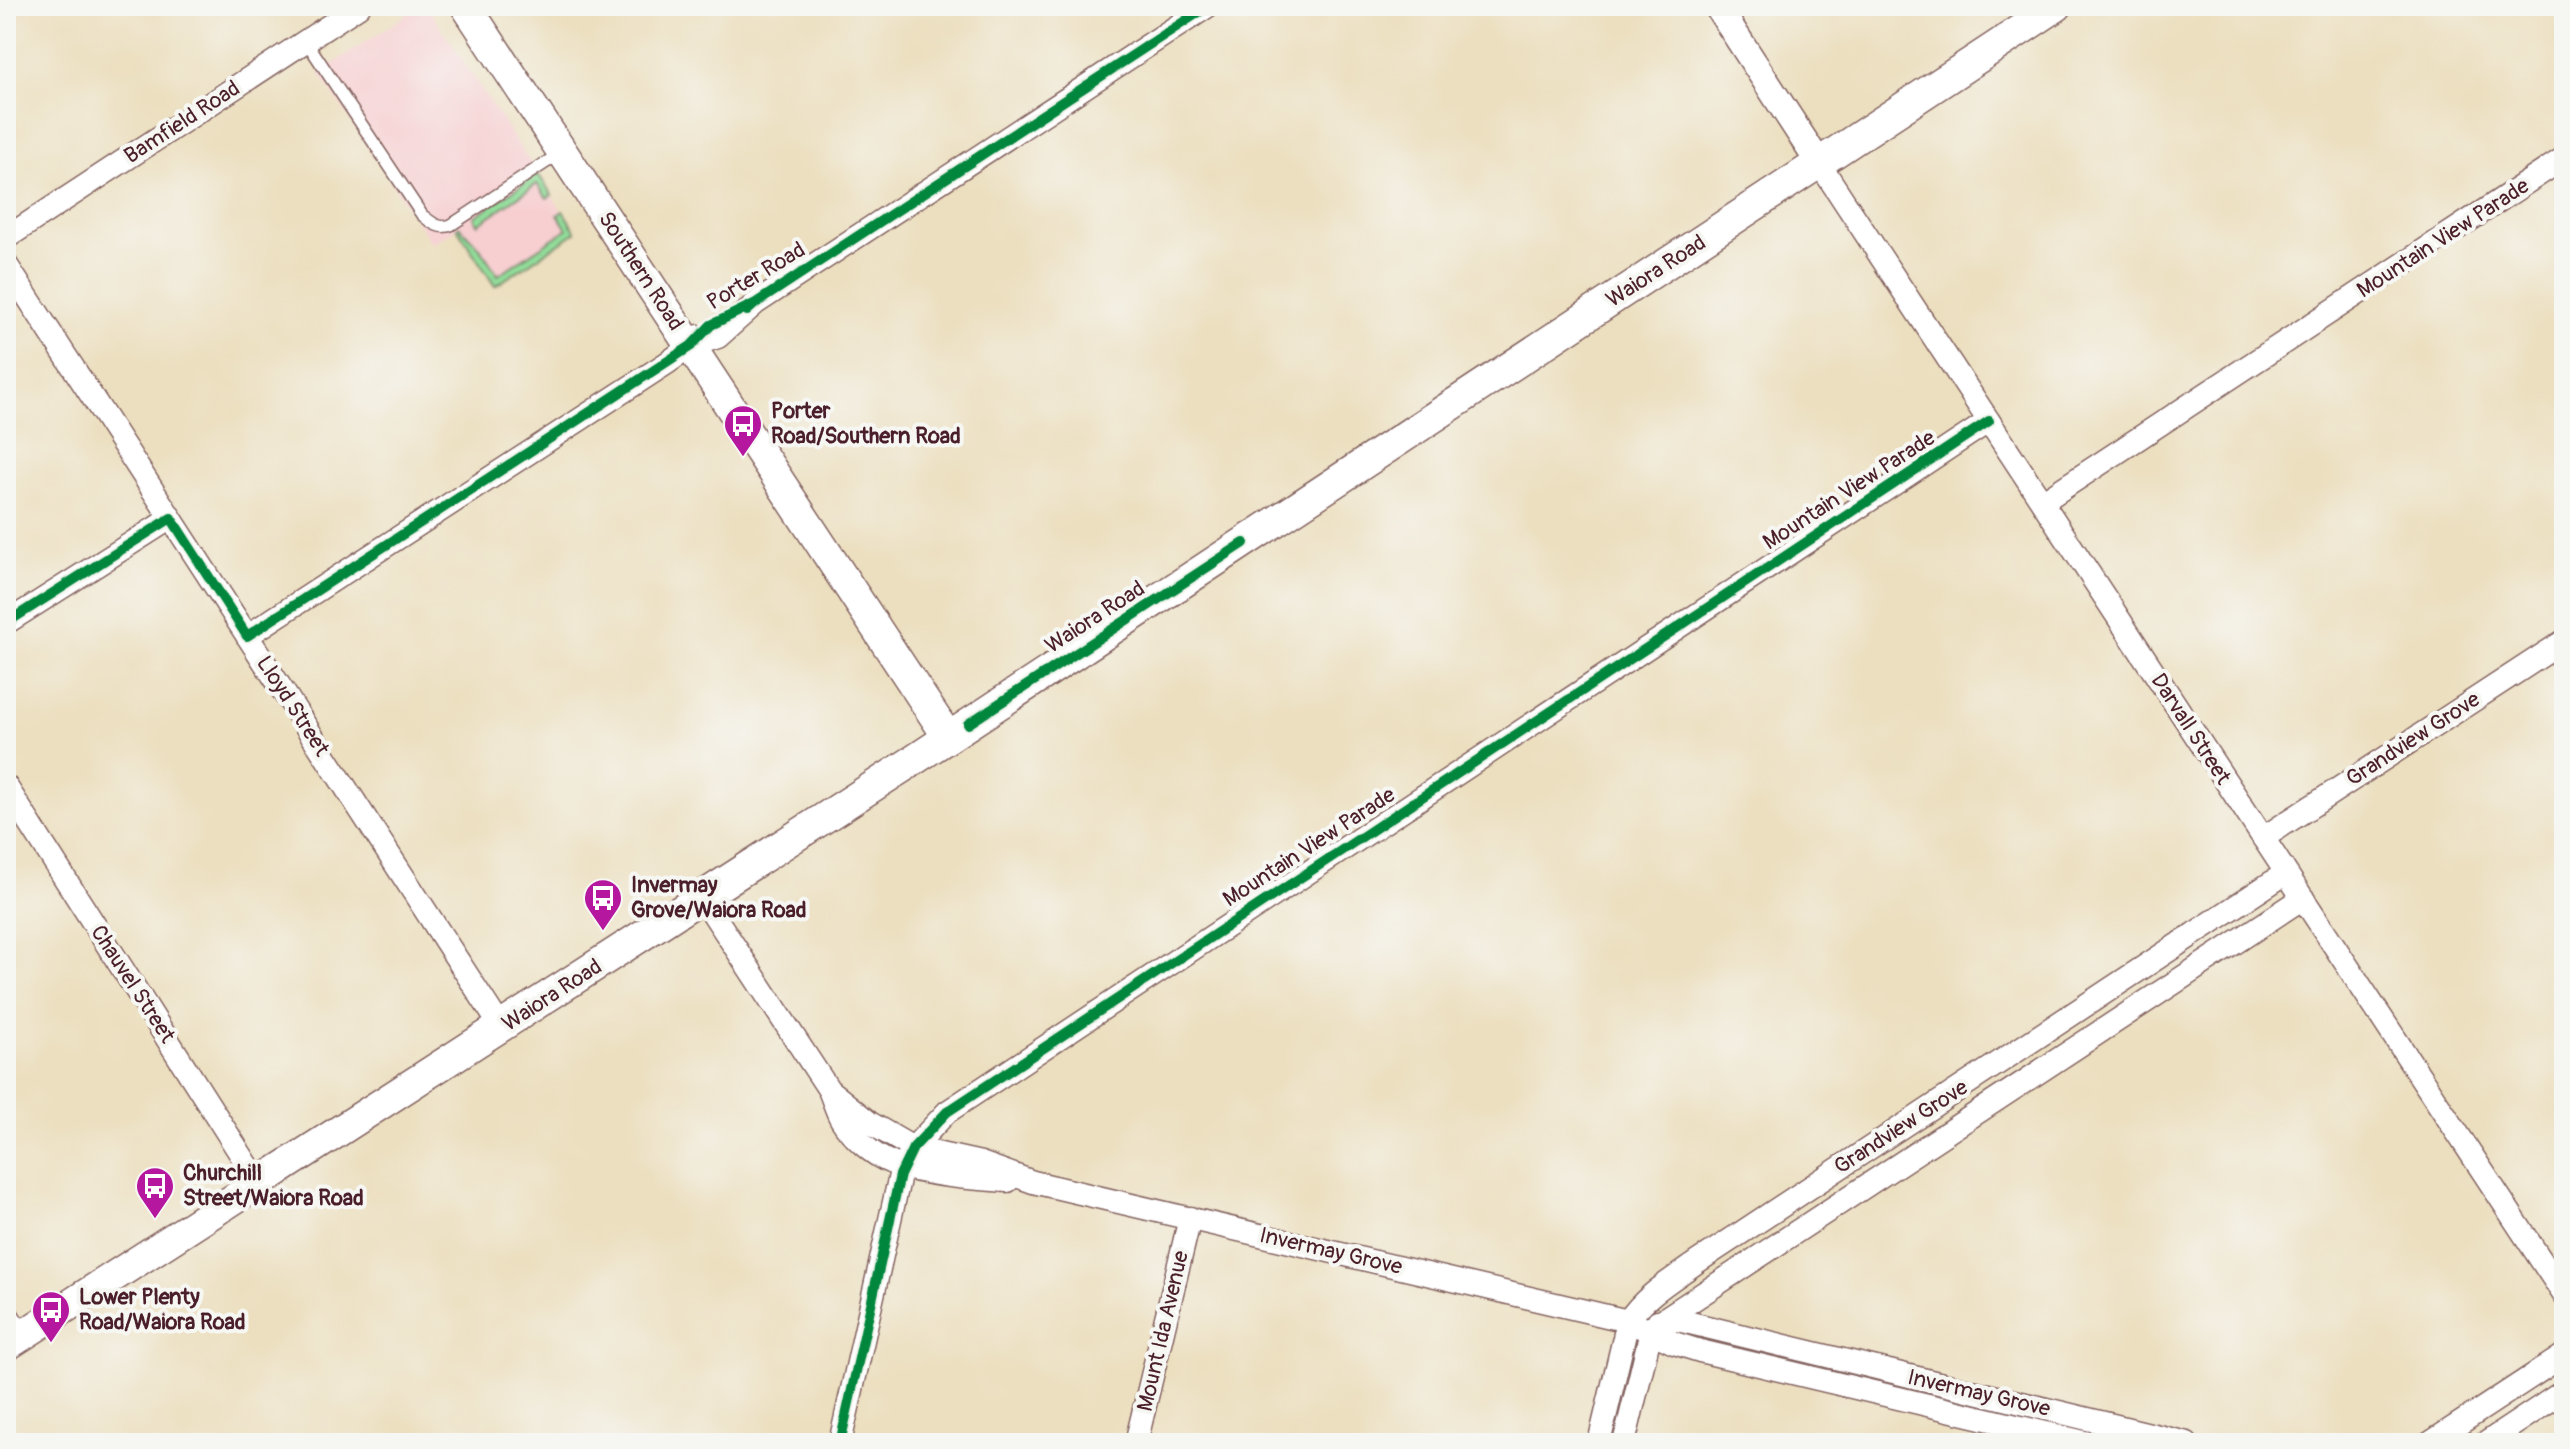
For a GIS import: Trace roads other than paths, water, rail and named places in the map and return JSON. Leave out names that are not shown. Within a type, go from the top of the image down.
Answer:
[{"type":"main road","name":"Southern Road","points":[[466,6],[948,737]]},
{"type":"main road","name":"Waiora Road","points":[[11,1332],[259,1183],[702,897],[2057,6]]},
{"type":"street","name":"Bamfield Road","points":[[6,238],[359,6]]},
{"type":"street","name":"Porter Road","points":[[247,636],[691,346],[718,337],[756,303],[1208,6]]},
{"type":"street","points":[[1717,6],[1819,163]]},
{"type":"street","name":"Mountain View Parade","points":[[2042,502],[2564,158]]},
{"type":"street","name":"Darvall Street","points":[[1819,163],[2564,1295]]},
{"type":"street","name":"Lloyd Street","points":[[6,264],[501,1027]]},
{"type":"street","name":"Mountain View Parade","points":[[840,1443],[894,1194],[908,1158],[928,1130],[964,1099],[1989,421]]},
{"type":"street","points":[[6,623],[171,518]]},
{"type":"street","name":"Grandview Grove","points":[[2263,838],[2564,641]]},
{"type":"street","name":"Chauvel Street","points":[[6,786],[259,1183]]},
{"type":"street","name":"Grandview Grove","points":[[1628,1321],[1649,1297],[1697,1262],[2286,873]]},
{"type":"street","name":"Invermay Grove","points":[[702,897],[829,1090],[840,1117],[852,1134],[891,1163],[908,1158],[981,1163],[1033,1182],[1656,1326],[1700,1351],[2088,1443]]},
{"type":"street","name":"Grandview Grove","points":[[1656,1326],[2303,898]]},
{"type":"street","name":"Mount Ida Avenue","points":[[1136,1443],[1190,1218]]},
{"type":"street","name":"Invermay Grove","points":[[1656,1326],[1678,1320],[2187,1443]]},
{"type":"street","points":[[1599,1443],[1628,1321]]},
{"type":"street","points":[[1624,1443],[1656,1326]]},
{"type":"street","points":[[2430,1443],[2564,1355]]},
{"type":"street","points":[[2486,1443],[2564,1391]]},
{"type":"lane","points":[[306,41],[422,215],[437,226],[451,225],[563,152]]},
{"type":"place","name":"Porter Road/Southern Road","points":[[743,458]]},
{"type":"place","name":"Invermay Grove/Waiora Road","points":[[603,932]]},
{"type":"place","name":"Churchill Street/Waiora Road","points":[[155,1220]]},
{"type":"place","name":"Lower Plenty Road/Waiora Road","points":[[51,1344]]}]
